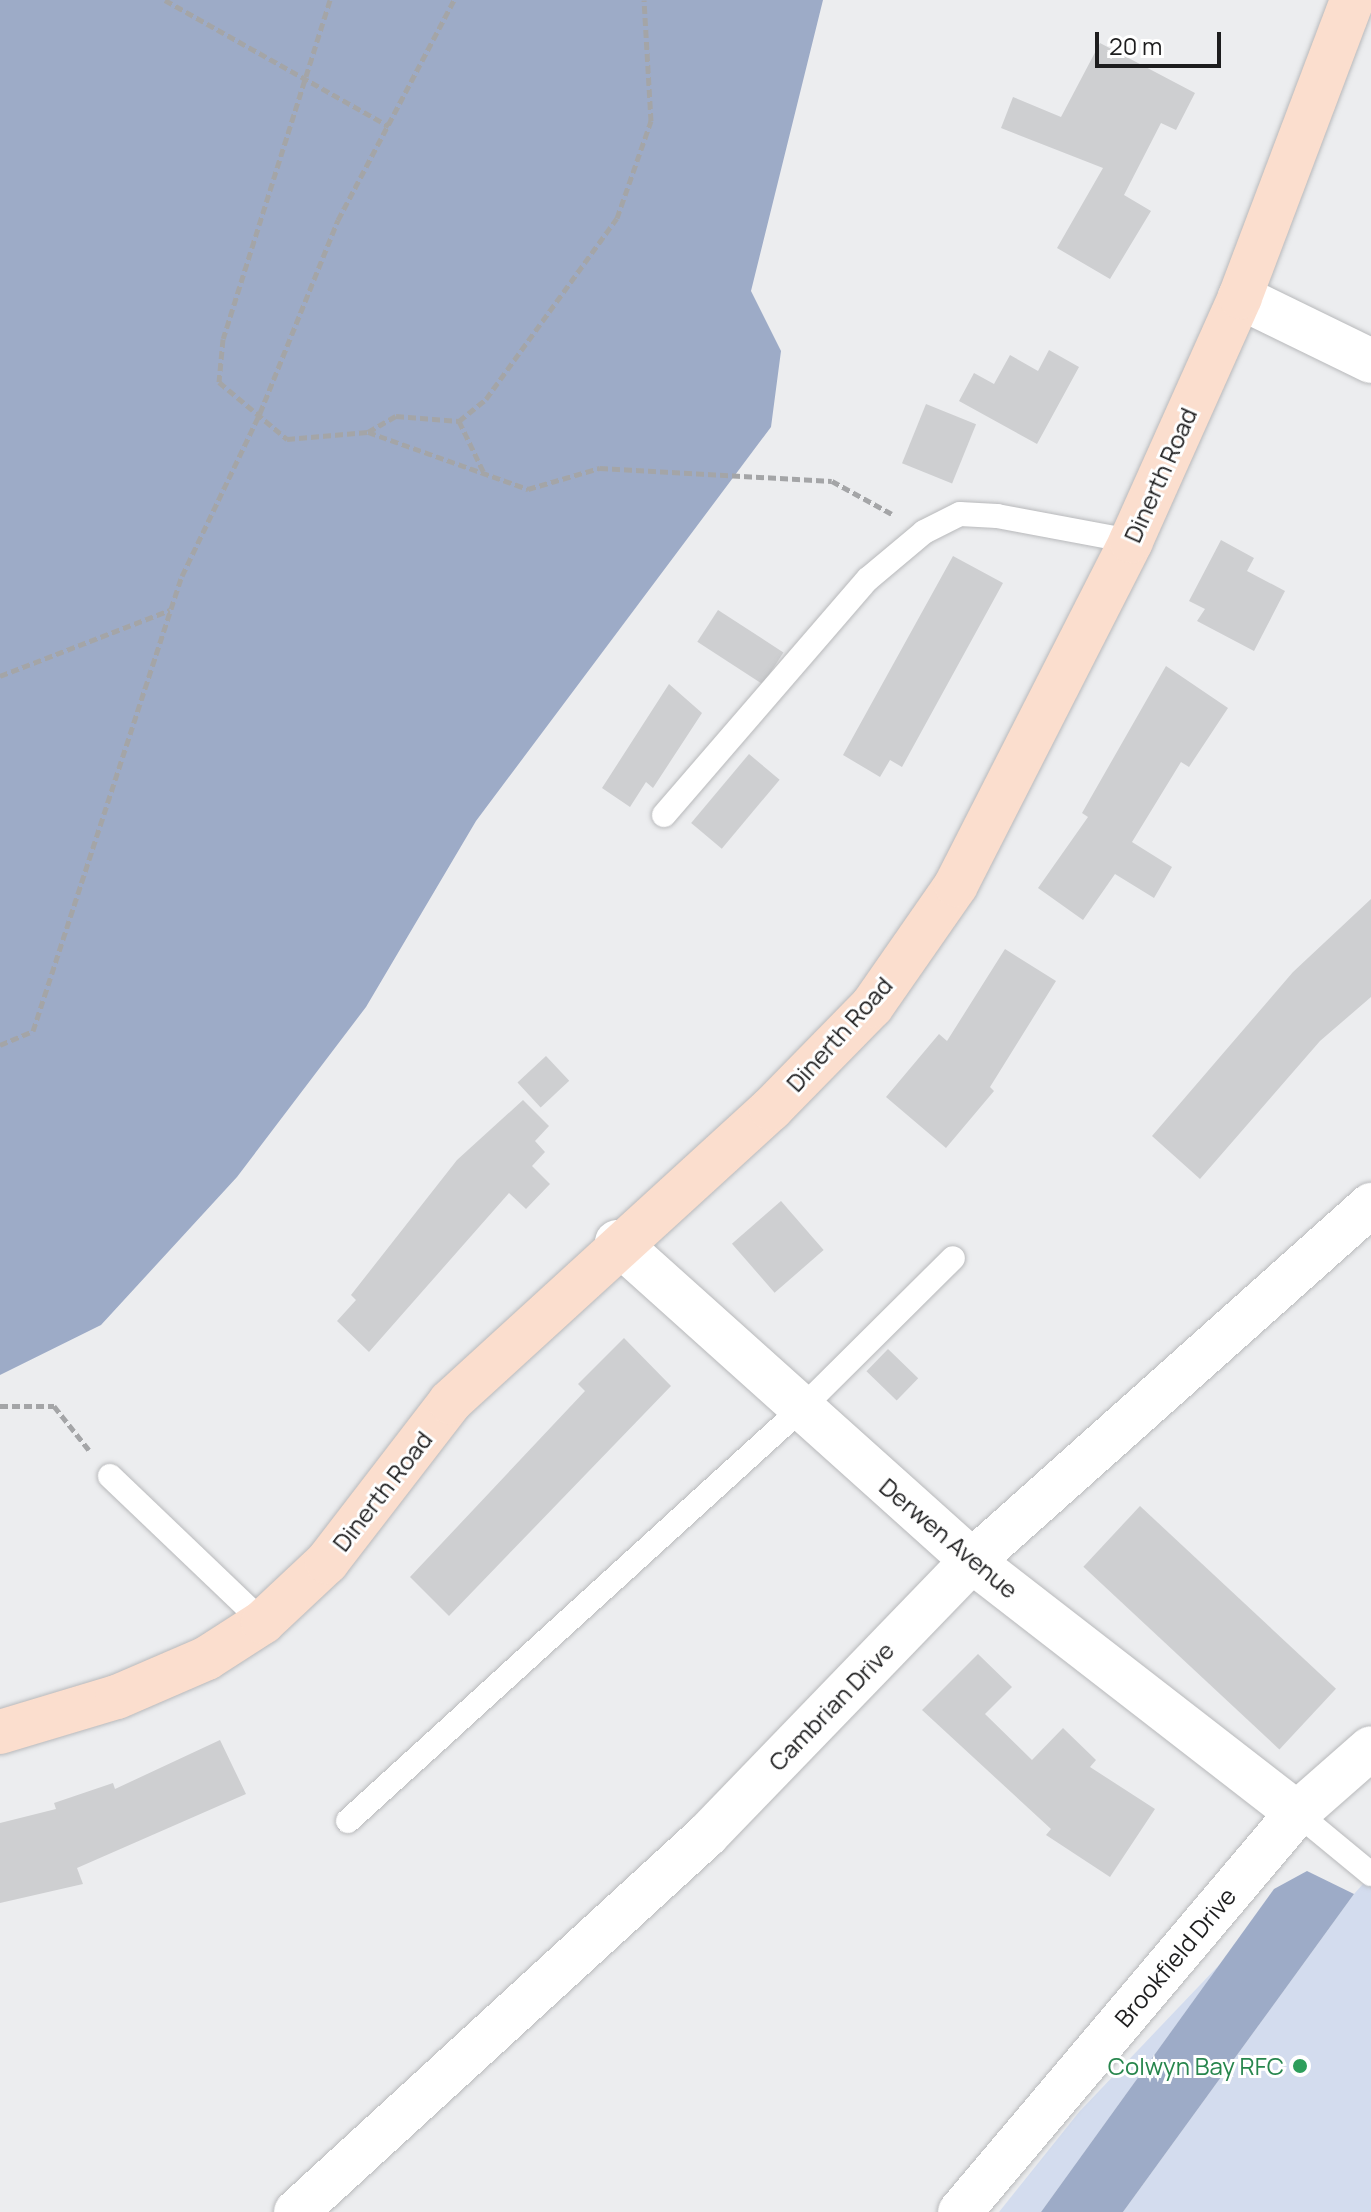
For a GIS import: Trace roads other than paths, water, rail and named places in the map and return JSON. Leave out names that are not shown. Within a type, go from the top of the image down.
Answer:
[{"type":"street","name":"Dinerth Road","points":[[0,1732],[117,1697],[207,1658],[263,1622],[327,1562],[450,1402],[617,1242],[771,1109],[872,1006],[956,885],[1131,541],[1240,297],[1352,0]]},
{"type":"street","points":[[1240,297],[1371,361]]},
{"type":"street","name":"Cambrian Drive","points":[[296,2212],[707,1835],[972,1561],[1371,1205]]},
{"type":"street","name":"Derwen Avenue","points":[[617,1242],[972,1561],[1297,1813]]},
{"type":"street","name":"Brookfield Drive","points":[[960,2212],[1297,1813],[1371,1748]]},
{"type":"lane","points":[[664,815],[868,579],[924,532],[960,514],[984,515],[1131,541]]},
{"type":"lane","points":[[348,1821],[801,1409],[953,1258]]},
{"type":"lane","points":[[110,1476],[263,1622]]},
{"type":"lane","points":[[1297,1813],[1371,1874]]},
{"type":"place","name":"Colwyn Bay RFC","points":[[1300,2066]]}]
